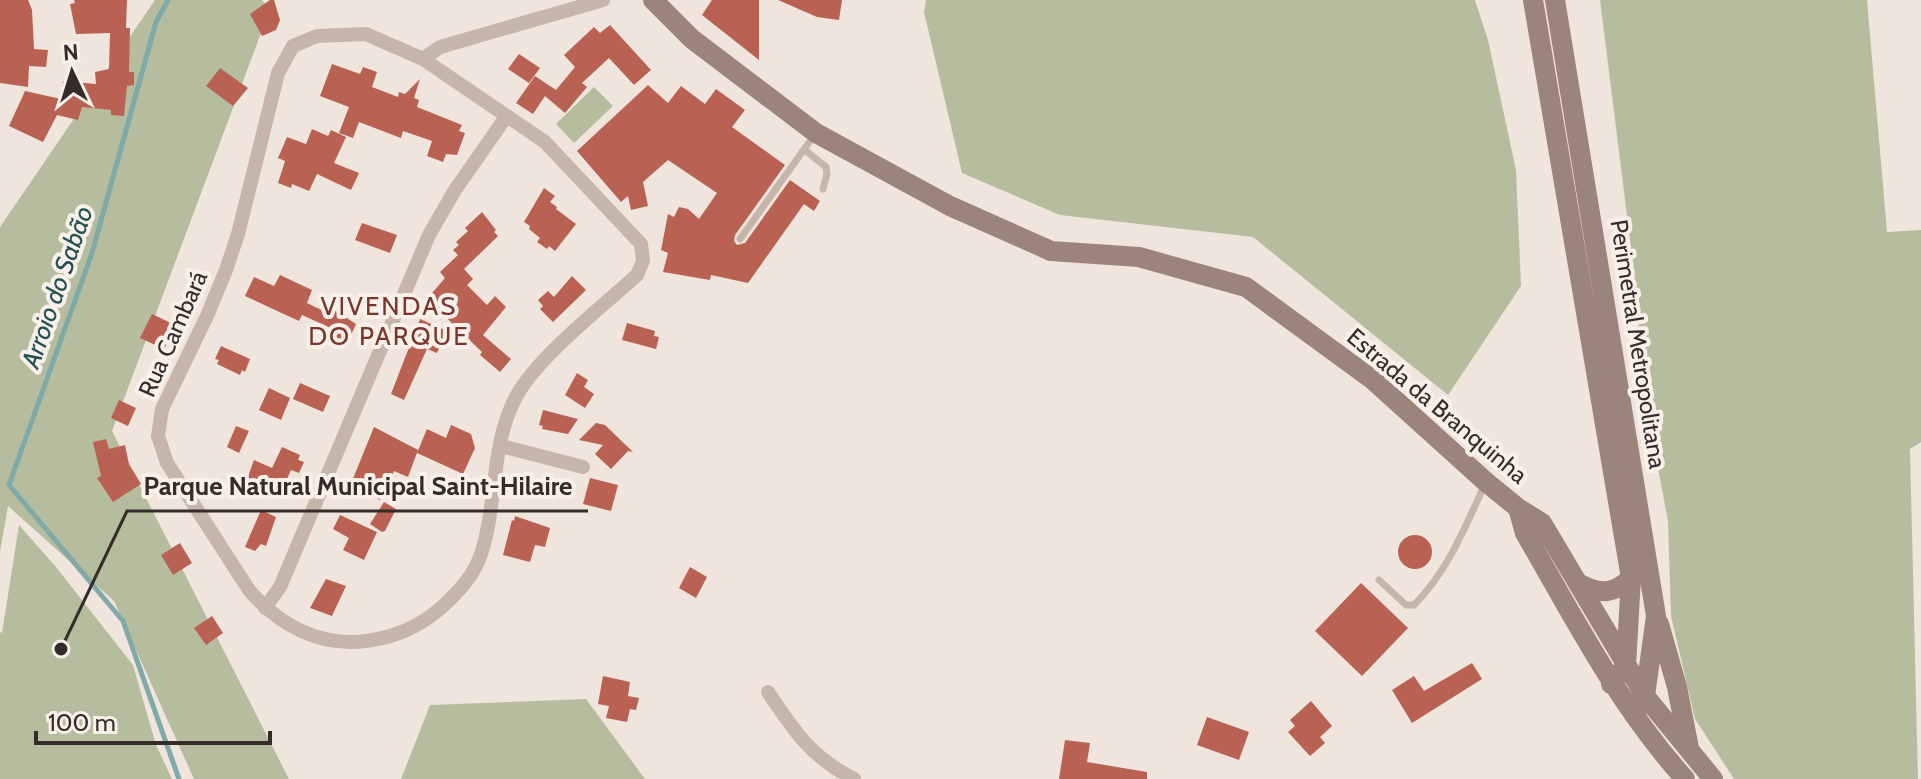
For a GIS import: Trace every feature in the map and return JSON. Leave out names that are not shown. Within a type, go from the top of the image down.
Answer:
[{"type":"main road","name":"Estrada da Branquinha","points":[[653,0],[692,39],[811,142],[1051,251],[1139,257],[1246,287],[1373,380],[1486,482],[1542,523],[1645,696],[1713,779]]},
{"type":"main road","name":"Perimetral Metropolitana","points":[[1533,0],[1631,578],[1626,666]]},
{"type":"main road","name":"Perimetral Metropolitana","points":[[1555,0],[1656,616],[1645,696]]},
{"type":"main road","name":"Estrada da Branquinha","points":[[1518,508],[1525,533],[1611,684],[1685,779]]},
{"type":"main road","points":[[1580,584],[1597,593],[1607,592],[1616,590],[1631,578]]},
{"type":"main road","points":[[1656,616],[1677,687],[1690,752]]},
{"type":"main road","points":[[1611,684],[1626,666]]},
{"type":"main road","points":[[1634,715],[1645,696]]},
{"type":"street","points":[[423,59],[440,47],[603,0]]},
{"type":"street","name":"Rua Cambará","points":[[366,34],[423,59],[506,117],[545,142],[641,244],[643,261],[637,275],[539,366],[518,393],[506,417],[481,556],[463,587],[424,622],[389,638],[355,642],[320,638],[292,628],[265,608],[249,590],[167,463],[158,436],[162,409],[207,316],[238,234],[278,73],[293,46],[317,36],[366,34]]},
{"type":"street","points":[[265,608],[280,587],[429,235],[455,190],[506,117]]},
{"type":"street","points":[[501,446],[583,467]]},
{"type":"street","points":[[768,692],[797,737],[833,768],[854,779]]},
{"type":"lane","points":[[740,239],[811,142],[826,167],[823,189]]},
{"type":"lane","points":[[1379,580],[1406,605],[1414,605],[1447,564],[1486,482]]},
{"type":"green space","points":[[155,0],[262,0],[270,9],[112,431],[289,779],[194,779],[114,601],[8,506],[0,552],[0,227]]},
{"type":"green space","points":[[926,0],[1475,0],[1488,40],[1516,170],[1521,286],[1448,395],[1253,237],[1060,215],[962,173],[924,12]]},
{"type":"green space","points":[[1600,0],[1867,0],[1887,232],[1921,230],[1921,442],[1910,449],[1918,779],[1734,779],[1695,719],[1671,616],[1668,521],[1638,364],[1639,312]]},
{"type":"green space","points":[[594,87],[613,106],[574,143],[556,124]]},
{"type":"green space","points":[[19,525],[133,665],[156,745],[172,779],[0,779],[0,632]]},
{"type":"green space","points":[[586,699],[645,779],[401,779],[430,705]]},
{"type":"building","points":[[0,0],[28,0],[32,10],[34,49],[48,50],[46,67],[29,66],[28,87],[0,83]]},
{"type":"building","points":[[74,0],[127,0],[129,72],[134,72],[134,85],[127,86],[124,116],[111,115],[111,110],[82,107],[78,120],[57,115],[43,142],[9,126],[25,91],[61,99],[63,81],[96,84],[95,72],[109,69],[110,33],[76,34],[70,4],[75,3]]},
{"type":"building","points":[[274,0],[280,20],[276,30],[262,36],[250,14]]},
{"type":"building","points":[[712,0],[759,0],[759,60],[702,15]]},
{"type":"building","points":[[778,0],[842,0],[839,20],[817,17]]},
{"type":"building","points":[[610,25],[651,70],[634,85],[609,58],[582,83],[587,87],[565,113],[545,96],[533,114],[516,103],[535,76],[556,90],[575,67],[564,55],[594,27],[600,33]]},
{"type":"building","points":[[519,54],[540,68],[529,83],[508,69]]},
{"type":"building","points":[[332,64],[360,74],[363,67],[377,72],[372,87],[398,97],[399,92],[405,94],[420,79],[414,98],[419,100],[417,107],[462,125],[459,131],[465,133],[457,155],[446,154],[443,162],[427,156],[432,141],[403,131],[401,138],[359,122],[353,138],[339,133],[349,107],[320,96]]},
{"type":"building","points":[[220,68],[248,88],[233,106],[206,86]]},
{"type":"building","points":[[648,85],[668,103],[681,86],[705,104],[716,89],[745,110],[732,127],[785,165],[735,235],[737,245],[745,243],[790,180],[820,201],[814,211],[804,204],[748,283],[711,275],[710,280],[663,272],[668,253],[661,250],[668,214],[674,217],[679,207],[688,209],[699,219],[717,193],[668,160],[643,182],[648,206],[631,210],[628,196],[621,202],[577,151]]},
{"type":"building","points":[[312,129],[328,136],[331,130],[346,137],[334,163],[359,173],[351,190],[317,174],[309,191],[292,184],[291,188],[278,183],[285,161],[278,158],[287,137],[306,144]]},
{"type":"building","points":[[544,188],[555,196],[550,202],[556,209],[576,224],[555,251],[537,242],[540,238],[524,222]]},
{"type":"building","points":[[482,212],[498,236],[464,269],[473,279],[467,285],[487,305],[495,296],[506,307],[483,335],[511,359],[500,372],[427,299],[445,278],[440,272],[458,255],[453,250],[459,245],[456,242]]},
{"type":"building","points":[[362,223],[397,235],[390,253],[355,240]]},
{"type":"building","points":[[280,275],[312,290],[307,303],[332,315],[334,310],[356,324],[347,344],[333,337],[333,329],[302,315],[299,321],[245,296],[254,277],[274,286]]},
{"type":"building","points":[[572,276],[586,290],[553,322],[540,309],[543,306],[538,300],[548,291],[554,297]]},
{"type":"building","points":[[152,314],[175,325],[164,349],[140,338]]},
{"type":"building","points":[[420,319],[447,331],[437,353],[427,349],[404,400],[391,394]]},
{"type":"building","points":[[627,323],[655,331],[654,336],[659,337],[656,349],[622,340]]},
{"type":"building","points":[[221,346],[250,359],[245,372],[242,370],[240,375],[217,364],[219,360],[215,359]]},
{"type":"building","points":[[577,373],[588,380],[584,387],[594,394],[585,408],[565,395]]},
{"type":"building","points":[[300,383],[330,396],[323,412],[293,399]]},
{"type":"building","points":[[269,388],[290,398],[281,420],[259,410]]},
{"type":"building","points":[[119,400],[136,408],[128,426],[111,418]]},
{"type":"building","points":[[543,410],[578,419],[568,434],[542,429],[543,426],[539,425]]},
{"type":"building","points":[[596,423],[605,425],[633,452],[628,451],[611,469],[595,454],[603,445],[579,440]]},
{"type":"building","points":[[451,425],[471,434],[475,448],[463,474],[417,453],[427,429],[446,438]]},
{"type":"building","points":[[236,426],[249,431],[239,453],[227,447]]},
{"type":"building","points":[[374,427],[418,450],[408,477],[394,471],[380,500],[352,481]]},
{"type":"building","points":[[106,439],[109,449],[125,445],[129,464],[141,484],[113,502],[97,478],[101,476],[93,442]]},
{"type":"building","points":[[282,447],[300,455],[298,460],[304,462],[299,473],[291,470],[278,499],[245,485],[254,460],[272,468]]},
{"type":"building","points":[[590,478],[618,485],[611,511],[583,504]]},
{"type":"building","points":[[384,502],[396,509],[382,532],[370,524]]},
{"type":"building","points":[[261,510],[276,517],[266,546],[261,544],[255,551],[245,547]]},
{"type":"building","points":[[340,515],[377,532],[364,560],[343,550],[349,538],[333,529]]},
{"type":"building","points":[[515,516],[550,528],[545,547],[535,545],[530,562],[503,555]]},
{"type":"building","points":[[1415,535],[1427,540],[1432,552],[1427,564],[1415,569],[1403,564],[1398,552],[1403,540]]},
{"type":"building","points":[[180,543],[192,563],[173,575],[161,555]]},
{"type":"building","points":[[690,567],[707,577],[696,598],[679,588]]},
{"type":"building","points":[[326,579],[346,586],[332,616],[310,608]]},
{"type":"building","points":[[1361,583],[1408,628],[1362,676],[1315,631]]},
{"type":"building","points":[[212,616],[223,633],[206,645],[194,628]]},
{"type":"building","points":[[1472,663],[1482,679],[1412,723],[1392,690],[1414,676],[1424,691]]},
{"type":"building","points":[[603,676],[630,682],[628,696],[639,698],[636,710],[630,709],[627,722],[606,718],[609,706],[598,704]]},
{"type":"building","points":[[1311,701],[1332,726],[1320,737],[1325,743],[1310,756],[1288,732],[1295,726],[1290,720]]},
{"type":"building","points":[[1207,717],[1249,732],[1239,760],[1197,745]]},
{"type":"building","points":[[1065,740],[1090,743],[1087,762],[1147,772],[1147,779],[1059,779]]},
{"type":"waterway","name":"Arroio do Sabão","points":[[168,0],[156,22],[92,253],[9,485],[123,621],[179,779]]},
{"type":"place","name":"Parque Natural Municipal Saint-Hilaire","points":[[61,649]]},
{"type":"district","name":"VIVENDAS DO PARQUE","points":[[389,321]]}]
